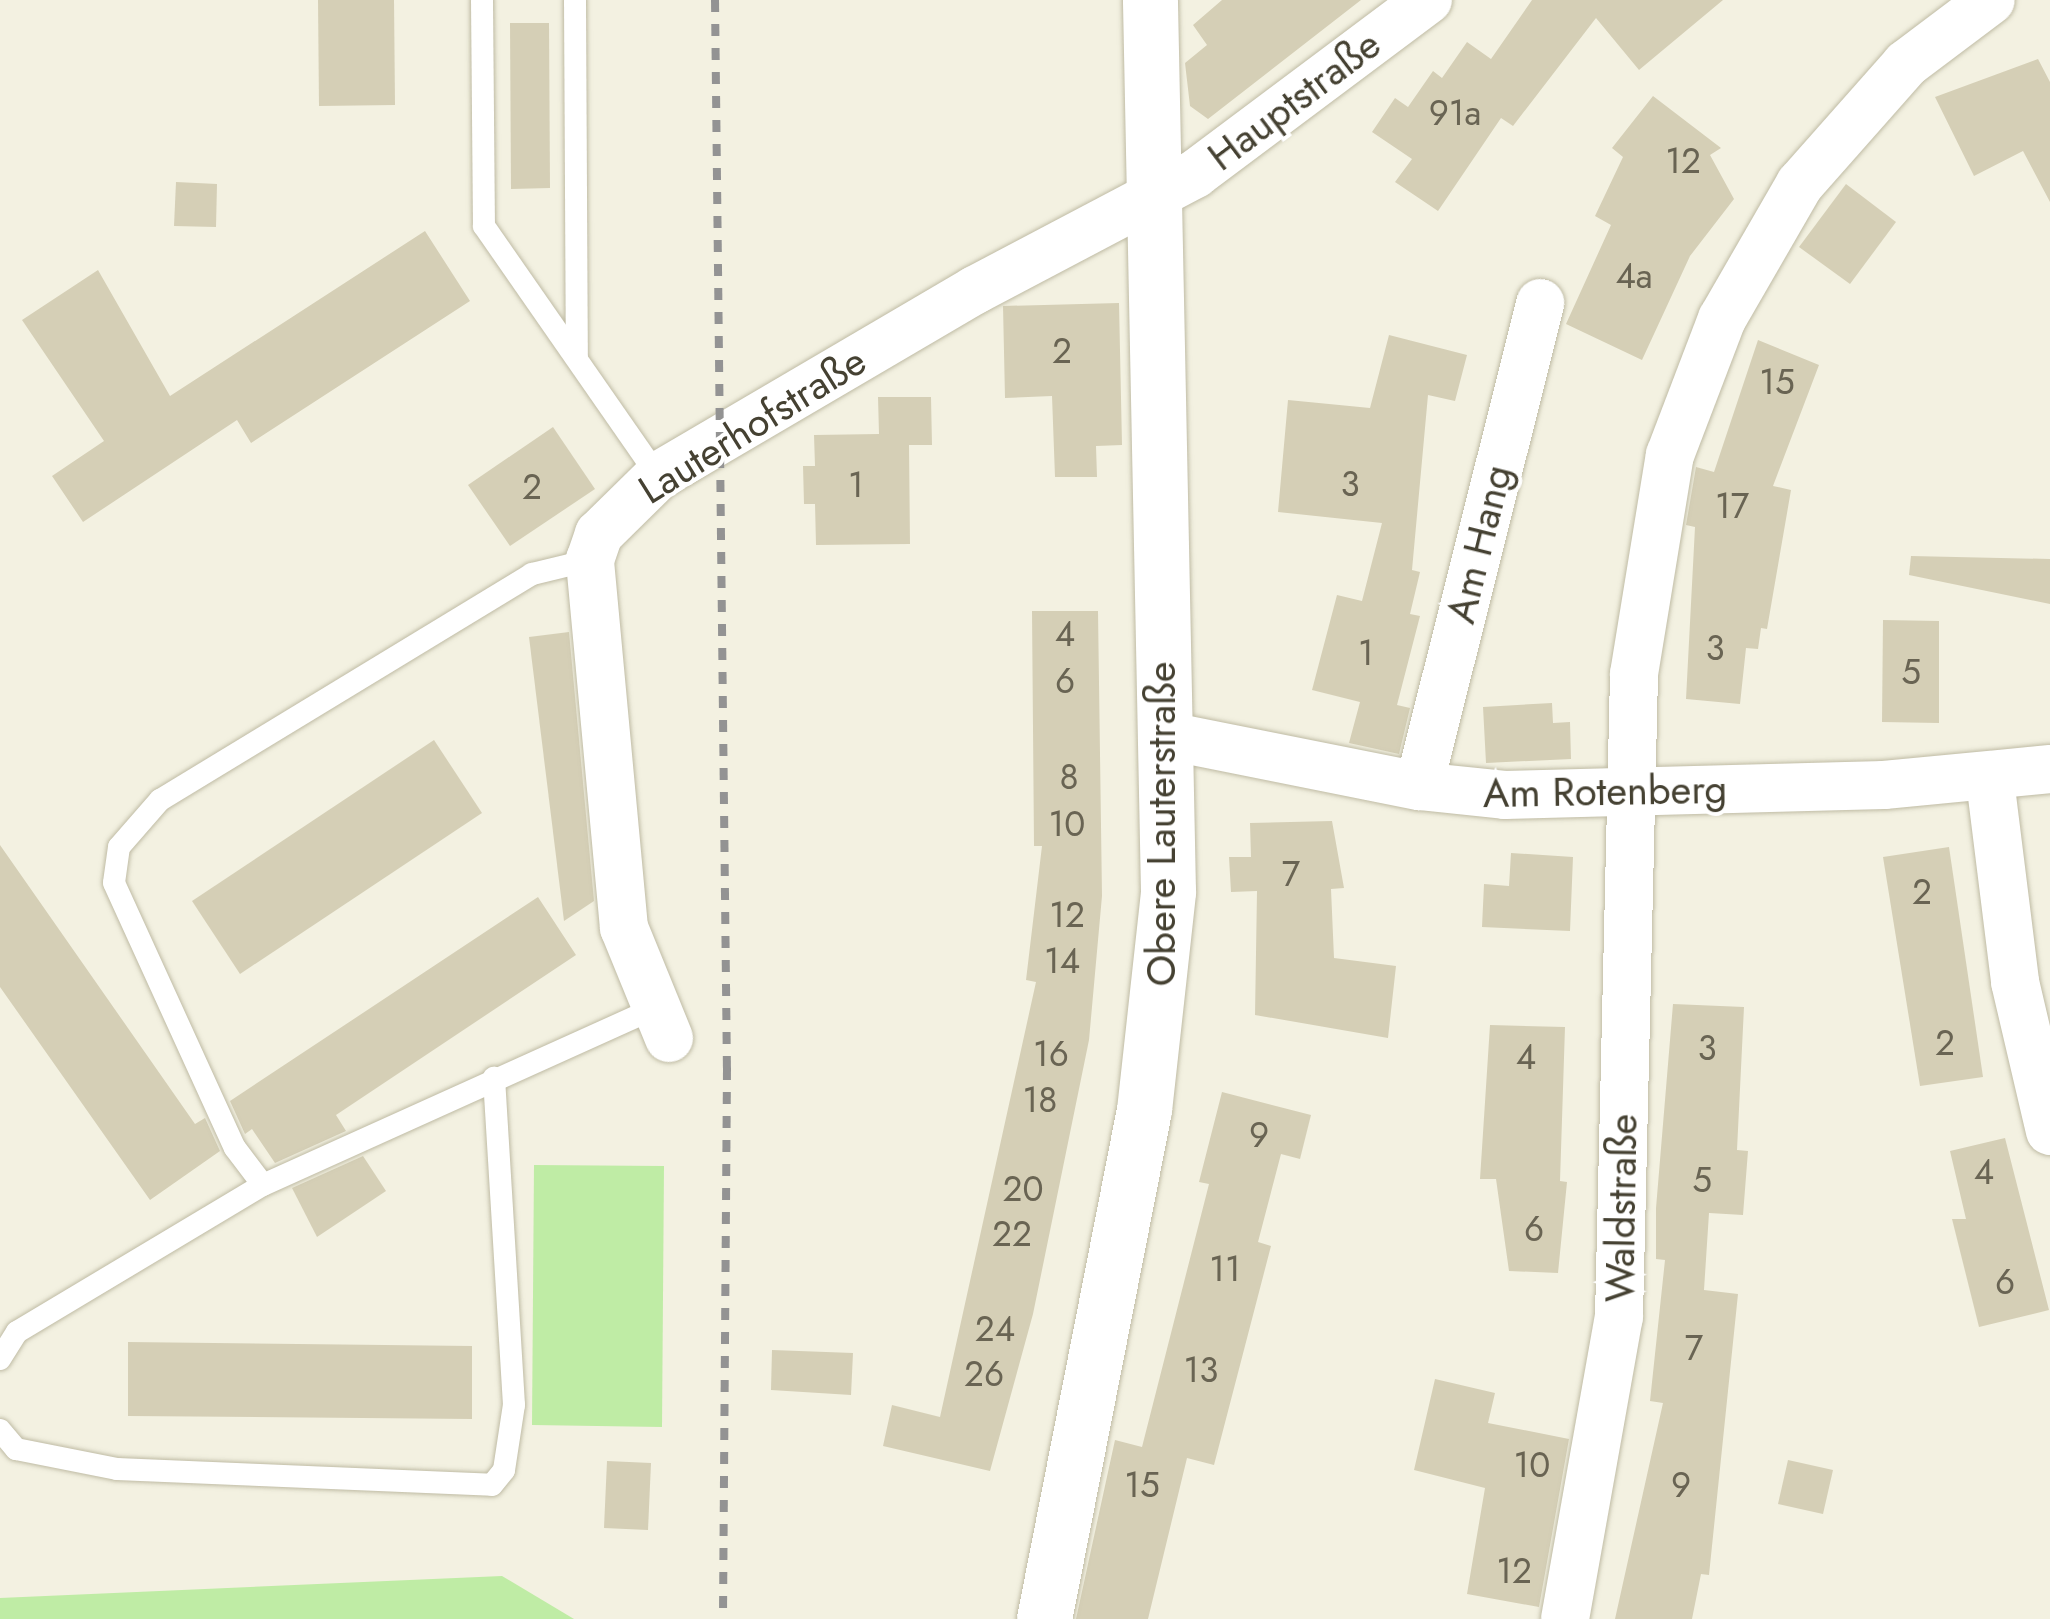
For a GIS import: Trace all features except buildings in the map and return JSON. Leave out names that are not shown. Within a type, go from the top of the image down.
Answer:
[{"type":"street","name":"Obere Lauterstraße","points":[[1044,1619],[1160,1010],[1168,891],[1158,197],[1150,0]]},
{"type":"street","name":"Hauptstraße","points":[[1158,197],[1428,0]]},
{"type":"street","name":"Waldstraße","points":[[1566,1619],[1619,1317],[1634,674],[1655,525],[1670,456],[1722,319],[1758,247],[1862,108],[1991,0]]},
{"type":"street","name":"Lauterhofstraße","points":[[590,560],[599,534],[658,476],[975,290],[1158,197]]},
{"type":"street","name":"Am Hang","points":[[1419,786],[1540,304]]},
{"type":"street","points":[[590,560],[624,928],[663,1023]]},
{"type":"street","name":"Am Rotenberg","points":[[1164,735],[1419,786],[1505,795],[1990,780],[2050,768]]},
{"type":"street","points":[[1990,780],[2015,982],[2050,1132]]},
{"type":"lane","points":[[482,0],[484,226],[658,476]]},
{"type":"lane","points":[[575,0],[578,356]]},
{"type":"lane","points":[[263,1185],[235,1148],[114,883],[119,848],[160,800],[532,574],[590,560]]},
{"type":"lane","points":[[0,1359],[17,1332],[263,1185],[494,1078],[663,1023]]},
{"type":"lane","points":[[0,1430],[16,1449],[116,1469],[492,1484],[504,1470],[514,1405],[494,1078]]},
{"type":"green space","points":[[534,1165],[664,1166],[662,1427],[532,1425]]},
{"type":"green space","points":[[502,1576],[574,1619],[0,1619],[0,1598]]},
{"type":"railway","points":[[715,0],[727,1068],[723,1619]]}]
